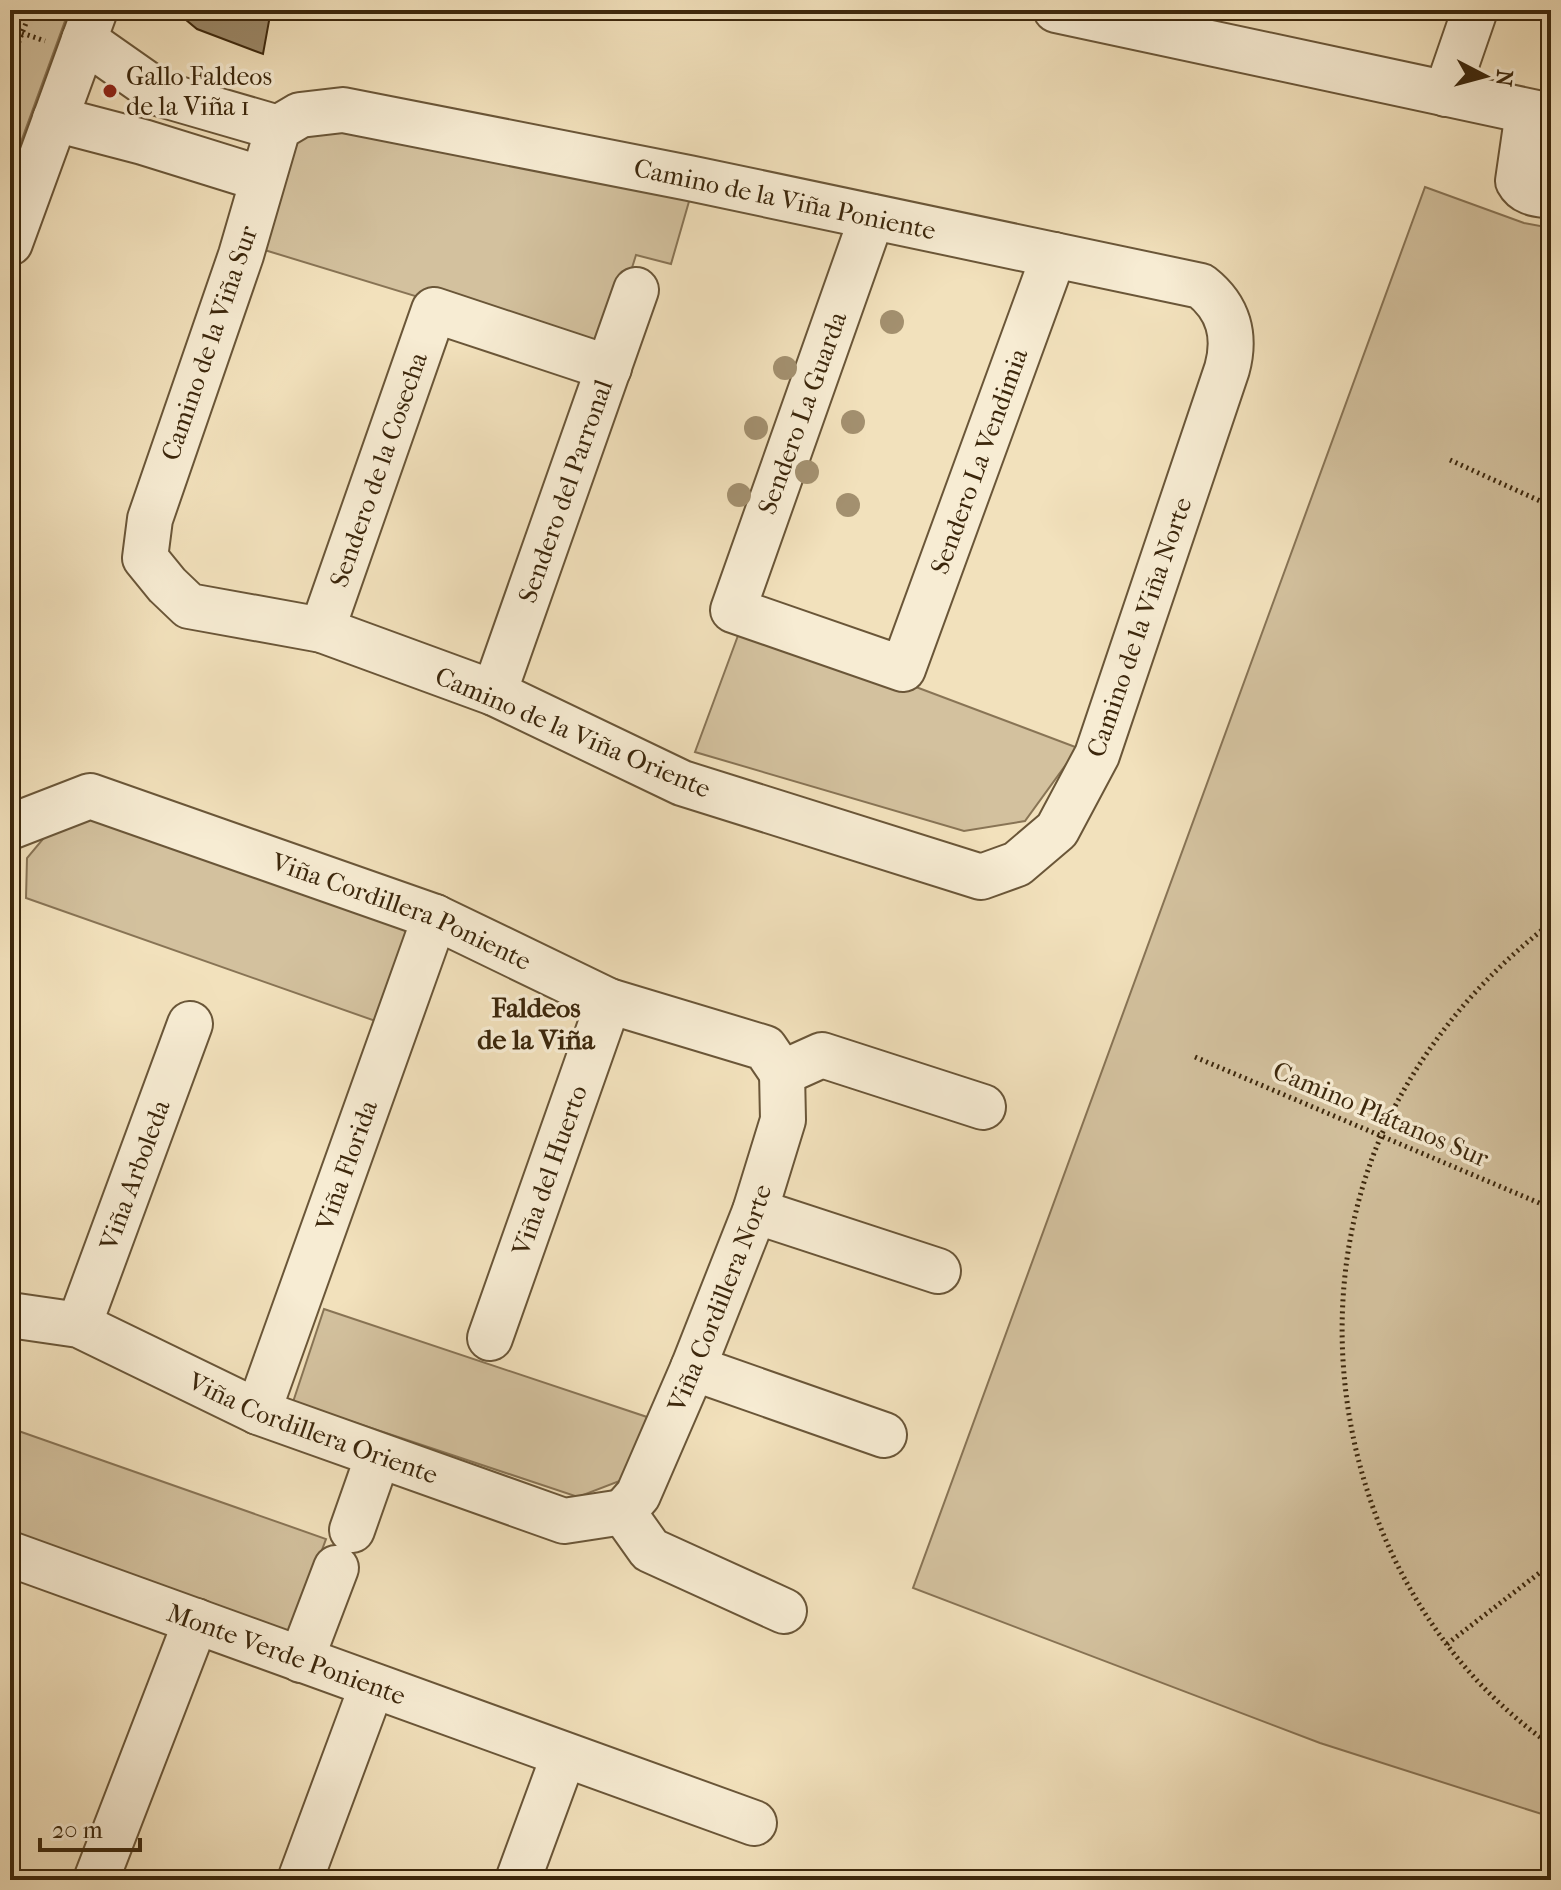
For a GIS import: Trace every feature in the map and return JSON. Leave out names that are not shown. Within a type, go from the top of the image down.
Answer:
[{"type":"street","points":[[1056,10],[1540,114],[1518,181],[1528,191],[1551,196]]},
{"type":"street","points":[[1446,94],[1475,10]]},
{"type":"street","points":[[10,243],[90,25],[147,84],[161,94],[278,128]]},
{"type":"street","points":[[125,137],[147,84]]},
{"type":"street","name":"Camino de la Viña Poniente","points":[[278,128],[300,115],[343,110],[1201,286],[1212,295],[1228,319],[1232,336],[1227,369]]},
{"type":"street","points":[[55,119],[262,179]]},
{"type":"street","name":"Camino de la Viña Sur","points":[[145,558],[150,519],[241,255],[278,128]]},
{"type":"street","name":"Sendero La Guarda","points":[[872,217],[733,610],[903,669]]},
{"type":"street","name":"Sendero La Vendimia","points":[[903,669],[1054,255]]},
{"type":"street","name":"Sendero del Parronal","points":[[494,693],[636,290]]},
{"type":"street","name":"Sendero de la Cosecha","points":[[322,630],[434,310],[609,368]]},
{"type":"street","name":"Camino de la Viña Norte","points":[[1017,864],[1057,830],[1097,755],[1227,369]]},
{"type":"street","name":"Camino de la Viña Oriente","points":[[145,558],[189,606],[322,630],[494,693],[682,783],[981,877],[1017,864]]},
{"type":"street","name":"Viña Cordillera Poniente","points":[[10,827],[90,796],[435,917],[609,1001],[765,1048],[782,1073]]},
{"type":"street","name":"Viña Florida","points":[[258,1412],[435,917]]},
{"type":"street","name":"Viña del Huerto","points":[[490,1338],[609,1001]]},
{"type":"street","name":"Viña Arboleda","points":[[79,1325],[190,1024]]},
{"type":"street","points":[[782,1073],[822,1055],[983,1107]]},
{"type":"street","name":"Viña Cordillera Norte","points":[[623,1512],[638,1495],[693,1368],[755,1211],[783,1120],[782,1073]]},
{"type":"street","points":[[755,1211],[938,1271]]},
{"type":"street","name":"Viña Cordillera Oriente","points":[[10,1315],[79,1325],[258,1412],[564,1521],[623,1512]]},
{"type":"street","points":[[693,1368],[884,1435]]},
{"type":"street","points":[[301,1660],[378,1456]]},
{"type":"street","points":[[623,1512],[650,1550],[784,1611]]},
{"type":"street","name":"Monte Verde Poniente","points":[[10,1554],[754,1823]]},
{"type":"street","points":[[96,1880],[196,1621]]},
{"type":"street","points":[[300,1880],[372,1686]]},
{"type":"street","points":[[518,1880],[564,1755]]},
{"type":"path","points":[[10,65],[31,10]]},
{"type":"path","points":[[1450,460],[1551,506]]},
{"type":"path","points":[[1551,923],[1514,953],[1467,999],[1420,1064],[1382,1136],[1357,1213],[1348,1253],[1342,1336],[1349,1419],[1369,1499],[1384,1537],[1416,1599],[1447,1644],[1494,1697],[1551,1745]]},
{"type":"path","name":"Camino Plátanos Sur","points":[[1195,1057],[1551,1208]]},
{"type":"path","points":[[1447,1644],[1551,1564]]},
{"type":"shaded area","points":[[10,10],[69,10],[10,172]]},
{"type":"shaded area","points":[[353,126],[690,198],[671,264],[636,255],[605,354],[258,248],[301,131]]},
{"type":"shaded area","points":[[1425,187],[1524,223],[1551,228],[1551,1817],[1320,1743],[913,1588]]},
{"type":"shaded area","points":[[743,622],[1078,748],[1025,821],[964,831],[695,752]]},
{"type":"shaded area","points":[[90,813],[409,929],[384,1024],[26,898],[27,858],[58,821]]},
{"type":"shaded area","points":[[324,1309],[650,1418],[630,1477],[578,1497],[293,1402]]},
{"type":"shaded area","points":[[10,1428],[326,1539],[291,1634],[10,1534]]},
{"type":"building","points":[[182,10],[271,10],[263,54],[197,29],[180,15]]},
{"type":"place","name":"Gallo Faldeos de la Viña 1","points":[[110,91]]},
{"type":"district","name":"Faldeos de la Viña","points":[[536,1023]]}]
